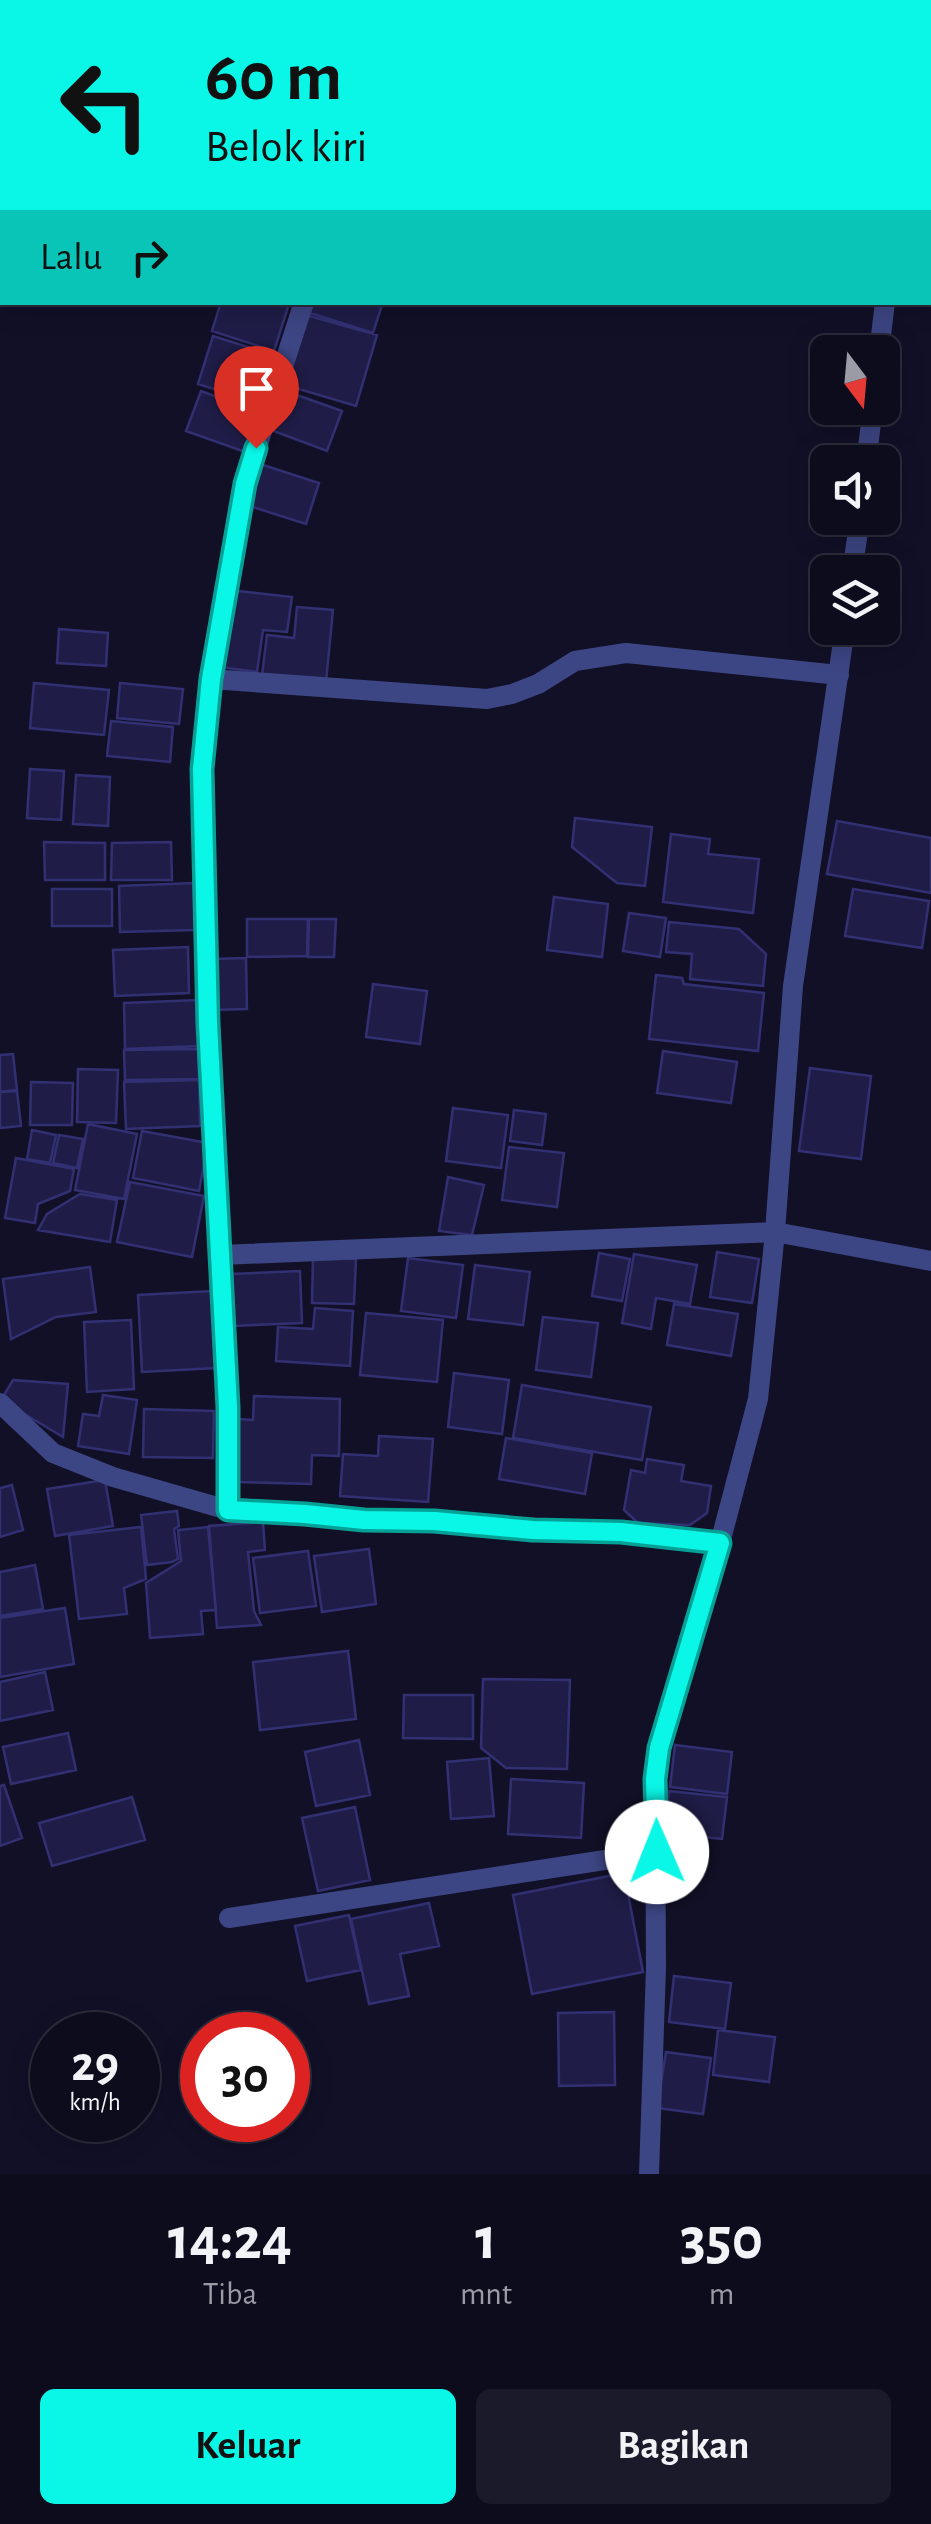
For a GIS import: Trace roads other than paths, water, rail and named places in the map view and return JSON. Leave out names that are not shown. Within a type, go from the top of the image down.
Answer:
[{"type":"street","points":[[228,1510],[228,1407],[208,1024],[202,769],[211,679],[245,484],[303,305]]},
{"type":"street","points":[[881,335],[885,305]]},
{"type":"street","points":[[649,2174],[657,1852],[655,1779],[659,1748],[758,1398],[775,1232],[792,986],[843,645]]},
{"type":"street","points":[[211,679],[486,700],[538,684],[575,661],[626,653],[839,675]]},
{"type":"street","points":[[221,1256],[775,1232],[931,1261]]},
{"type":"street","points":[[0,1402],[53,1453],[113,1477],[228,1510],[621,1532],[720,1543]]},
{"type":"street","points":[[229,1918],[657,1852]]}]
